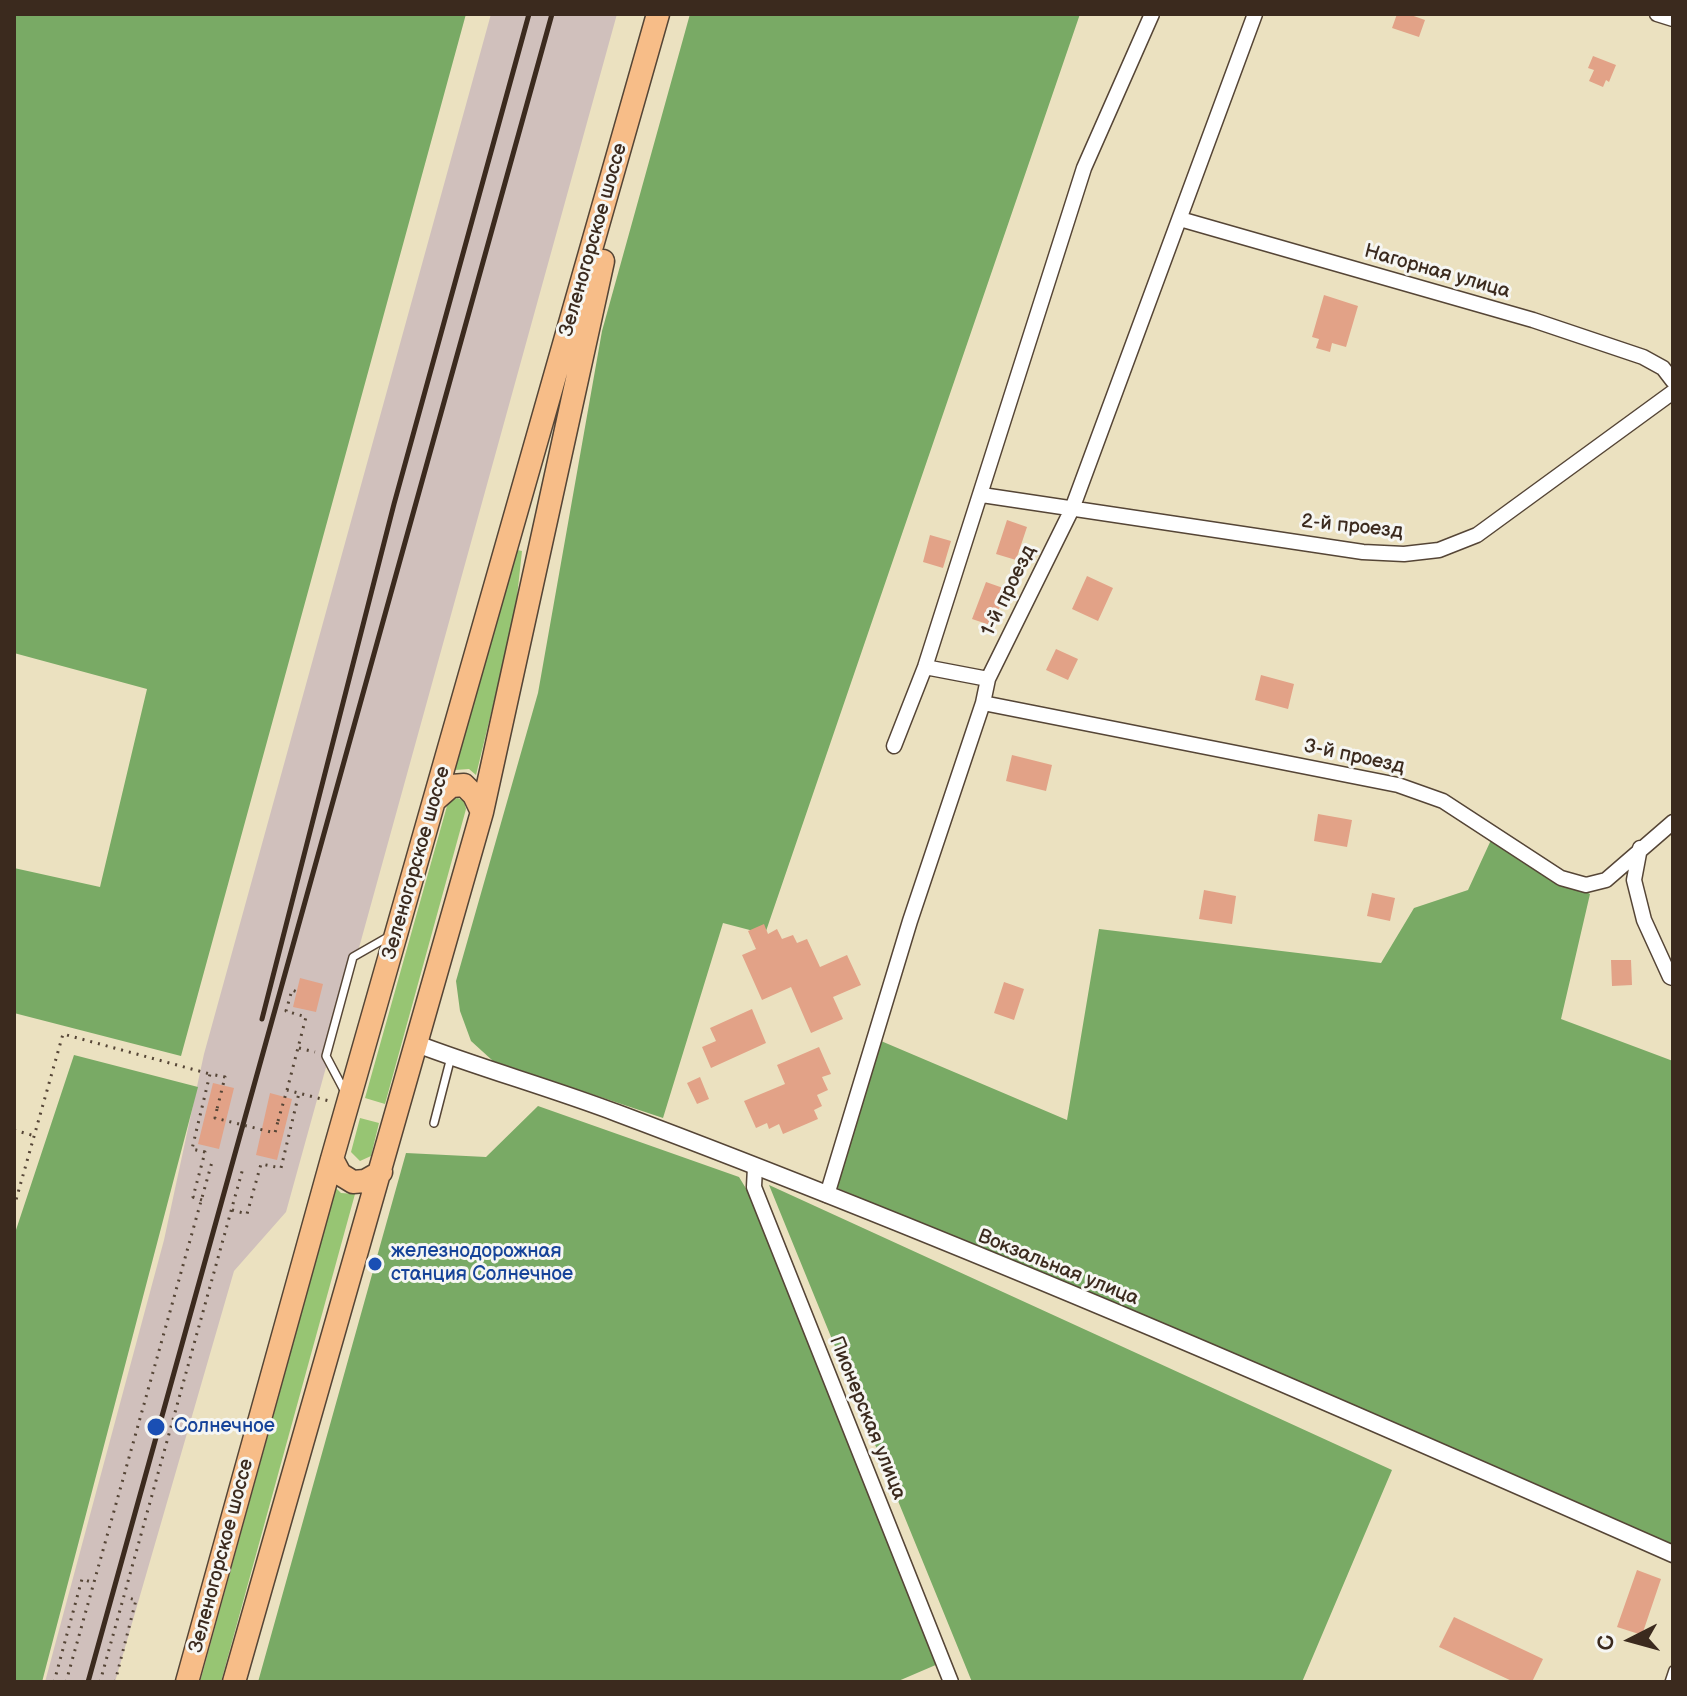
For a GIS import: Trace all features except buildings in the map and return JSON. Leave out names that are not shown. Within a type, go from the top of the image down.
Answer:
[{"type":"main road","name":"Зеленогорское шоссе","points":[[187,1682],[348,1102],[658,14]]},
{"type":"main road","name":"Зеленогорское шоссе","points":[[234,1682],[482,812],[650,45]]},
{"type":"main road","points":[[435,800],[451,786],[464,785],[474,795],[482,812]]},
{"type":"main road","points":[[332,1159],[340,1174],[353,1182],[365,1181],[381,1172]]},
{"type":"street","points":[[894,746],[925,667],[982,495],[1084,168],[1152,14]]},
{"type":"street","name":"1-й проезд","points":[[827,1195],[988,679],[1072,509],[1255,14]]},
{"type":"street","points":[[1657,14],[1673,19]]},
{"type":"street","name":"Нагорная улица","points":[[1180,219],[1533,320],[1643,357],[1663,368],[1673,381]]},
{"type":"street","name":"2-й проезд","points":[[982,495],[1363,552],[1404,554],[1439,550],[1477,535],[1673,392]]},
{"type":"street","points":[[925,667],[988,679]]},
{"type":"street","name":"3-й проезд","points":[[983,703],[1398,785],[1443,801],[1561,878],[1586,885],[1606,880],[1673,822]]},
{"type":"street","points":[[1640,848],[1634,880],[1644,920],[1673,978]]},
{"type":"street","name":"Вокзальная улица","points":[[417,1044],[615,1112],[827,1195],[1259,1372],[1673,1554]]},
{"type":"street","name":"Пионерская улица","points":[[755,1167],[754,1187],[951,1682]]},
{"type":"lane","points":[[348,1102],[326,1056],[353,957],[397,932]]},
{"type":"lane","points":[[434,1123],[451,1057]]},
{"type":"lane","points":[[1669,1682],[1673,1670]]},
{"type":"path","points":[[14,1207],[63,1034],[225,1077],[215,1118],[275,1133],[306,1017],[286,1011],[292,990],[297,992]]},
{"type":"path","points":[[298,1048],[326,1056]]},
{"type":"path","points":[[202,1200],[193,1197],[205,1152],[192,1149],[210,1074]]},
{"type":"path","points":[[287,1090],[348,1102]]},
{"type":"path","points":[[232,1210],[247,1214],[261,1164],[281,1168],[299,1093]]},
{"type":"path","points":[[17,1130],[35,1136]]},
{"type":"path","points":[[66,1682],[212,1162]]},
{"type":"path","points":[[100,1682],[243,1168]]},
{"type":"path","points":[[54,1682],[82,1579],[94,1583]]},
{"type":"path","points":[[115,1682],[136,1600],[124,1597]]},
{"type":"shaded area","points":[[491,14],[617,14],[286,1212],[234,1271],[115,1682],[45,1682],[164,1240],[204,1054]]},
{"type":"green space","points":[[14,14],[466,14],[181,1056],[14,1013],[14,868],[100,887],[147,689],[14,653]]},
{"type":"green space","points":[[690,14],[1080,14],[765,934],[723,923],[663,1118],[493,1061],[471,1041],[460,1011],[456,981],[538,693],[602,331]]},
{"type":"green space","points":[[517,550],[522,551],[515,615],[476,775],[469,769],[455,770]]},
{"type":"green space","points":[[452,799],[464,801],[466,809],[385,1104],[365,1098],[447,806]]},
{"type":"green space","points":[[1491,840],[1590,894],[1561,1019],[1673,1061],[1673,1548],[837,1188],[881,1041],[1067,1120],[1099,929],[1381,963],[1414,908],[1468,890]]},
{"type":"green space","points":[[74,1055],[198,1087],[42,1682],[14,1682],[14,1236]]},
{"type":"green space","points":[[538,1106],[739,1177],[753,1200],[938,1664],[896,1682],[258,1682],[406,1153],[486,1157]]},
{"type":"green space","points":[[360,1118],[379,1123],[371,1156],[360,1161],[351,1152]]},
{"type":"green space","points":[[769,1185],[1392,1470],[1302,1682],[972,1682]]},
{"type":"green space","points":[[336,1188],[341,1193],[355,1194],[221,1682],[200,1682]]},
{"type":"railway","points":[[262,1019],[394,504],[529,14]]},
{"type":"railway","points":[[88,1682],[552,14]]},
{"type":"place","name":"железнодорожная станция Солнечное","points":[[375,1264]]},
{"type":"place","name":"Солнечное","points":[[156,1427]]}]
